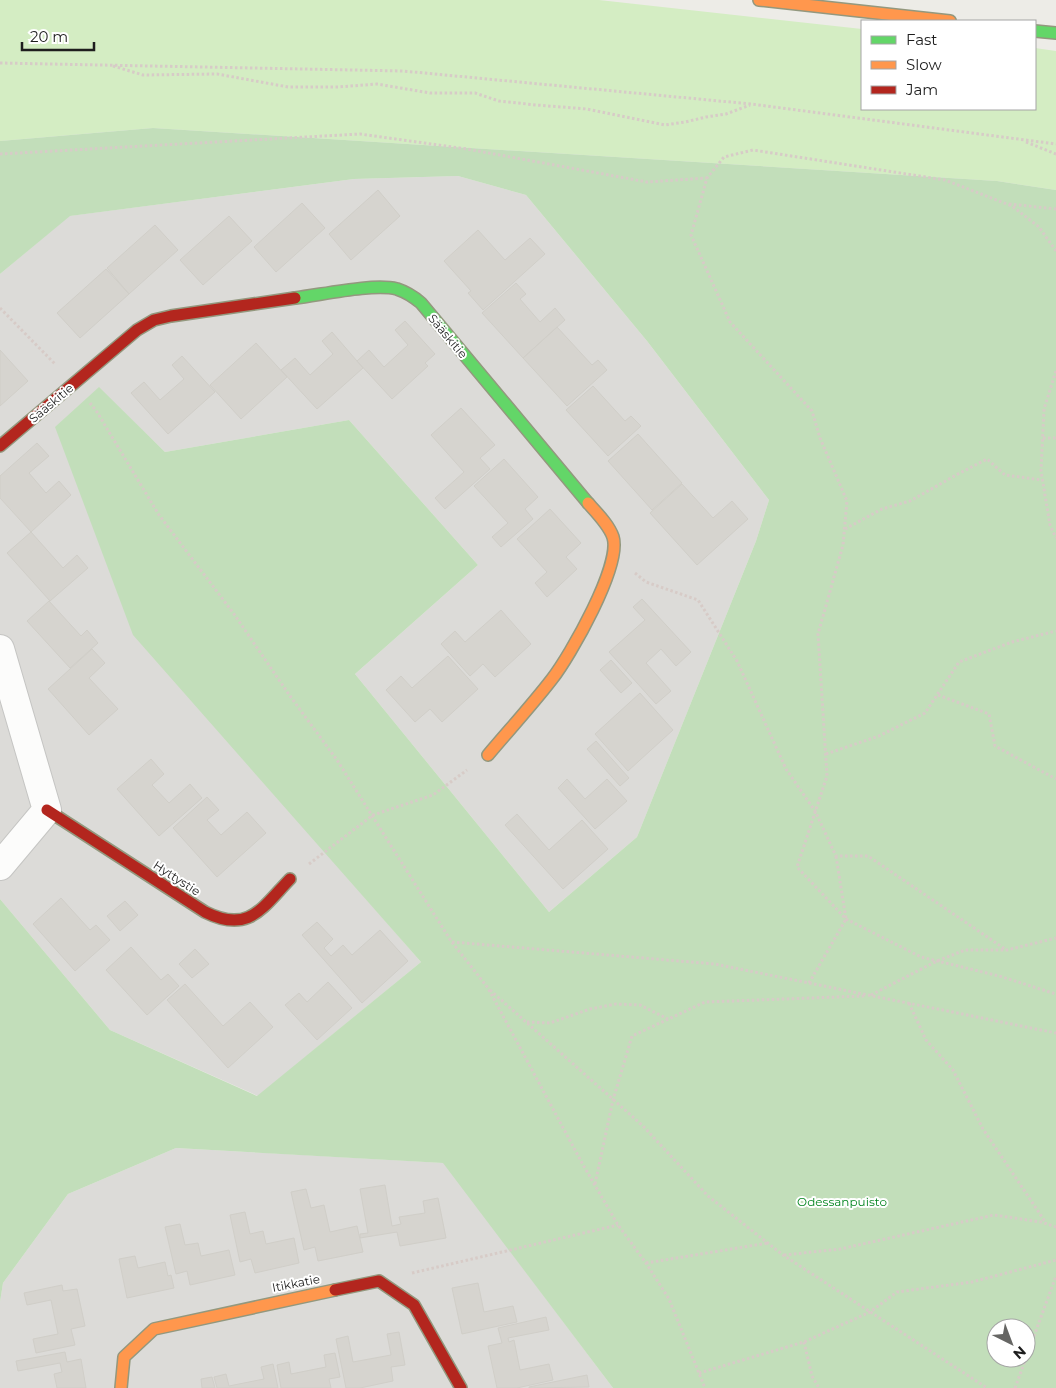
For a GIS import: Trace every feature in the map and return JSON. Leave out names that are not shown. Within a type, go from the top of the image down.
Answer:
[{"type":"main road","points":[[760,0],[941,20]]},
{"type":"main road","points":[[1036,31],[1056,33]]},
{"type":"main road","name":"Sääskitie","points":[[0,446],[137,330],[154,320],[366,288],[394,287],[409,293],[421,303],[604,520],[613,538],[613,556],[606,580],[568,656],[552,679],[488,755]]},
{"type":"main road","name":"Hyttystie","points":[[47,810],[204,912],[223,920],[240,921],[256,913],[290,879]]},
{"type":"main road","points":[[379,1281],[414,1305],[461,1388]]},
{"type":"main road","name":"Itikkatie","points":[[121,1388],[124,1357],[154,1329],[287,1299],[379,1281]]},
{"type":"street","points":[[0,649],[47,810],[0,866]]},
{"type":"path","points":[[0,64],[403,71],[750,104],[1056,144]]},
{"type":"path","points":[[108,65],[143,76],[217,74],[288,87],[338,87],[378,84],[430,93],[475,93],[500,101],[587,108],[665,125],[706,116],[726,114],[750,104]]},
{"type":"path","points":[[0,154],[360,134],[467,150],[647,182],[707,178]]},
{"type":"path","points":[[1020,140],[1056,154]]},
{"type":"path","points":[[1056,251],[1039,227],[1012,206],[945,180],[753,150],[724,157],[707,178],[691,235],[730,322],[812,411],[820,438],[847,501],[843,545],[818,634],[828,776],[797,867],[846,918],[921,957],[999,976],[1056,994]]},
{"type":"path","points":[[1005,204],[1056,209]]},
{"type":"path","points":[[0,308],[74,384],[98,412],[158,516],[234,614],[290,696],[338,760],[451,942],[488,988],[643,1126],[708,1196],[783,1255],[986,1388]]},
{"type":"path","points":[[1056,372],[1044,409],[1041,472],[1050,525],[1056,538]]},
{"type":"path","points":[[1042,438],[1056,438]]},
{"type":"path","points":[[845,529],[882,509],[910,501],[987,459],[1005,475],[1042,480]]},
{"type":"path","points":[[613,556],[646,582],[698,600],[737,661],[786,769],[815,811],[836,856],[846,918],[809,983]]},
{"type":"path","points":[[826,754],[879,736],[925,713],[959,662],[1012,642],[1056,631]]},
{"type":"path","points":[[938,695],[989,714],[995,746],[1056,779]]},
{"type":"path","points":[[290,879],[373,815],[433,795],[488,755]]},
{"type":"path","points":[[836,856],[868,856],[1007,950]]},
{"type":"path","points":[[595,1184],[614,1100],[632,1036],[705,1002],[871,995],[937,961],[965,950],[1007,950],[1056,938]]},
{"type":"path","points":[[451,942],[715,964],[1056,1033]]},
{"type":"path","points":[[488,988],[618,1225],[669,1299],[705,1388]]},
{"type":"path","points":[[909,1003],[926,1040],[953,1070],[983,1128],[1046,1224]]},
{"type":"path","points":[[526,1022],[550,1023],[590,1009],[616,1004],[640,1005],[668,1020]]},
{"type":"path","points":[[783,1255],[840,1248],[994,1215],[1056,1227]]},
{"type":"path","points":[[379,1281],[618,1225]]},
{"type":"path","points":[[646,1263],[768,1243]]},
{"type":"path","points":[[699,1373],[804,1342],[870,1312],[897,1292],[972,1282],[1056,1260]]},
{"type":"path","points":[[1016,1388],[1056,1276]]},
{"type":"path","points":[[804,1342],[812,1376],[819,1388]]},
{"type":"shaded area","points":[[458,176],[526,195],[647,341],[769,500],[756,541],[637,837],[549,912],[355,674],[478,565],[349,420],[165,452],[99,388],[242,756],[421,962],[258,1096],[110,1030],[0,899],[0,274],[69,216],[354,179]]},
{"type":"shaded area","points":[[176,1148],[444,1163],[613,1388],[0,1388],[0,1302],[3,1283],[68,1194]]},
{"type":"green space","points":[[0,0],[599,0],[861,29],[861,110],[1036,110],[1036,48],[1056,51],[1056,190],[997,181],[153,128],[0,141]]},
{"type":"green space","name":"Odessanpuisto","points":[[153,128],[997,181],[1056,190],[1056,1388],[613,1388],[443,1163],[176,1148],[68,1194],[3,1283],[0,1302],[0,899],[110,1030],[257,1096],[421,962],[133,635],[55,427],[99,387],[165,452],[349,420],[478,565],[355,674],[549,912],[637,837],[756,541],[769,500],[647,341],[526,195],[458,176],[354,179],[70,216],[0,274],[0,141]]},
{"type":"building","points":[[378,190],[400,216],[351,260],[329,234]]},
{"type":"building","points":[[302,203],[325,228],[276,272],[254,247]]},
{"type":"building","points":[[229,216],[252,241],[203,285],[180,260]]},
{"type":"building","points":[[155,225],[178,250],[129,294],[107,268]]},
{"type":"building","points":[[478,230],[505,260],[530,238],[545,254],[483,310],[468,293],[471,291],[444,261]]},
{"type":"building","points":[[106,269],[129,294],[80,338],[57,313]]},
{"type":"building","points":[[516,283],[526,294],[520,299],[540,322],[555,308],[565,320],[523,358],[482,313]]},
{"type":"building","points":[[405,321],[435,354],[425,363],[428,366],[392,399],[357,361],[369,350],[384,367],[408,345],[395,330]]},
{"type":"building","points":[[557,327],[592,365],[598,360],[607,370],[567,406],[523,358]]},
{"type":"building","points":[[332,332],[363,368],[317,409],[281,370],[295,358],[310,375],[333,354],[322,341]]},
{"type":"building","points":[[256,343],[287,377],[241,419],[210,385]]},
{"type":"building","points":[[0,350],[28,381],[0,406]]},
{"type":"building","points":[[182,356],[215,392],[168,434],[131,393],[144,382],[160,400],[184,379],[172,365]]},
{"type":"building","points":[[593,386],[625,421],[631,416],[641,426],[608,456],[566,410]]},
{"type":"building","points":[[461,408],[495,445],[480,458],[490,469],[445,509],[435,498],[464,472],[431,435]]},
{"type":"building","points":[[638,434],[682,483],[652,510],[608,461]]},
{"type":"building","points":[[37,443],[49,456],[29,473],[46,493],[59,481],[71,495],[31,532],[0,498],[0,476]]},
{"type":"building","points":[[504,459],[538,497],[525,509],[533,519],[501,547],[492,537],[508,523],[474,486]]},
{"type":"building","points":[[682,484],[713,518],[732,501],[748,519],[697,565],[650,513]]},
{"type":"building","points":[[550,509],[581,543],[566,557],[577,569],[547,597],[535,583],[547,572],[517,539]]},
{"type":"building","points":[[31,532],[63,568],[77,555],[88,568],[50,601],[7,553]]},
{"type":"building","points":[[642,599],[691,652],[676,666],[661,649],[646,663],[671,691],[656,704],[609,652],[645,620],[633,607]]},
{"type":"building","points":[[49,601],[81,636],[87,630],[98,643],[70,668],[27,621]]},
{"type":"building","points":[[501,610],[531,644],[495,677],[483,664],[470,676],[441,644],[455,631],[465,642]]},
{"type":"building","points":[[92,649],[105,663],[89,678],[118,709],[89,735],[48,689]]},
{"type":"building","points":[[448,656],[478,689],[442,722],[430,709],[415,722],[386,690],[401,676],[412,688]]},
{"type":"building","points":[[611,660],[632,683],[621,693],[600,670]]},
{"type":"building","points":[[640,693],[673,730],[628,771],[595,734]]},
{"type":"building","points":[[596,741],[629,778],[620,786],[587,749]]},
{"type":"building","points":[[151,759],[164,774],[152,785],[169,803],[190,784],[202,798],[159,836],[117,789]]},
{"type":"building","points":[[567,779],[585,799],[607,779],[627,801],[595,829],[558,788]]},
{"type":"building","points":[[207,797],[219,810],[207,820],[221,835],[247,812],[266,833],[217,877],[173,828]]},
{"type":"building","points":[[517,814],[549,850],[582,820],[608,849],[563,889],[505,825]]},
{"type":"building","points":[[61,898],[90,930],[96,925],[110,940],[75,971],[33,924]]},
{"type":"building","points":[[125,901],[138,915],[120,931],[107,916]]},
{"type":"building","points":[[317,922],[333,939],[324,948],[331,956],[343,945],[352,955],[380,930],[408,961],[362,1003],[302,935]]},
{"type":"building","points":[[131,947],[161,980],[168,974],[179,986],[147,1015],[106,970]]},
{"type":"building","points":[[195,949],[209,964],[192,978],[179,964]]},
{"type":"building","points":[[328,982],[352,1008],[317,1040],[285,1005],[299,993],[307,1002]]},
{"type":"building","points":[[185,984],[223,1026],[250,1002],[273,1027],[228,1068],[167,1000]]},
{"type":"building","points":[[385,1185],[392,1226],[401,1224],[399,1217],[425,1213],[423,1201],[438,1198],[446,1238],[400,1246],[397,1232],[360,1238],[360,1234],[368,1233],[360,1189]]},
{"type":"building","points":[[306,1189],[311,1208],[324,1205],[330,1232],[357,1226],[363,1252],[318,1261],[315,1247],[304,1250],[291,1192]]},
{"type":"building","points":[[245,1212],[250,1234],[263,1231],[266,1244],[294,1238],[299,1263],[255,1273],[251,1259],[240,1262],[230,1215]]},
{"type":"building","points":[[180,1224],[185,1245],[198,1243],[201,1256],[229,1250],[235,1275],[190,1285],[187,1271],[176,1274],[165,1227]]},
{"type":"building","points":[[135,1256],[138,1268],[165,1262],[168,1276],[171,1275],[174,1288],[127,1298],[119,1259]]},
{"type":"building","points":[[478,1283],[484,1312],[513,1306],[517,1322],[462,1334],[452,1288]]},
{"type":"building","points":[[62,1285],[63,1291],[77,1289],[85,1326],[71,1329],[75,1345],[36,1353],[33,1339],[58,1334],[51,1300],[27,1305],[24,1293]]},
{"type":"building","points":[[546,1317],[549,1330],[508,1338],[509,1342],[514,1340],[520,1370],[549,1364],[553,1380],[517,1388],[497,1388],[488,1346],[502,1343],[498,1328]]},
{"type":"building","points":[[399,1332],[405,1365],[391,1367],[393,1381],[360,1388],[346,1388],[336,1339],[348,1336],[353,1362],[391,1355],[387,1334]]},
{"type":"building","points":[[65,1352],[67,1362],[81,1359],[86,1388],[57,1388],[54,1374],[62,1372],[60,1363],[18,1371],[16,1361]]},
{"type":"building","points":[[335,1353],[340,1377],[329,1379],[331,1388],[281,1388],[277,1365],[289,1362],[291,1374],[326,1367],[324,1355]]},
{"type":"building","points":[[273,1364],[278,1388],[217,1388],[214,1377],[226,1374],[229,1386],[264,1379],[261,1367]]},
{"type":"building","points":[[587,1375],[589,1387],[529,1388],[529,1387]]},
{"type":"building","points":[[212,1377],[215,1388],[202,1388],[201,1379]]},
{"type":"traffic: fast","points":[[1036,31],[1056,33]]},
{"type":"traffic: fast","points":[[295,298],[375,287],[397,289],[416,299],[588,503]]},
{"type":"traffic: slow","points":[[759,0],[941,20]]},
{"type":"traffic: slow","points":[[488,755],[537,698],[560,667],[593,610],[610,568],[614,550],[613,537],[606,524],[588,503]]},
{"type":"traffic: slow","points":[[121,1388],[124,1357],[154,1329],[335,1290]]},
{"type":"traffic: jam","points":[[0,446],[137,330],[154,320],[295,298]]},
{"type":"traffic: jam","points":[[47,810],[205,912],[220,918],[233,920],[244,919],[253,915],[290,879]]},
{"type":"traffic: jam","points":[[335,1290],[379,1281],[414,1305],[461,1388]]}]
